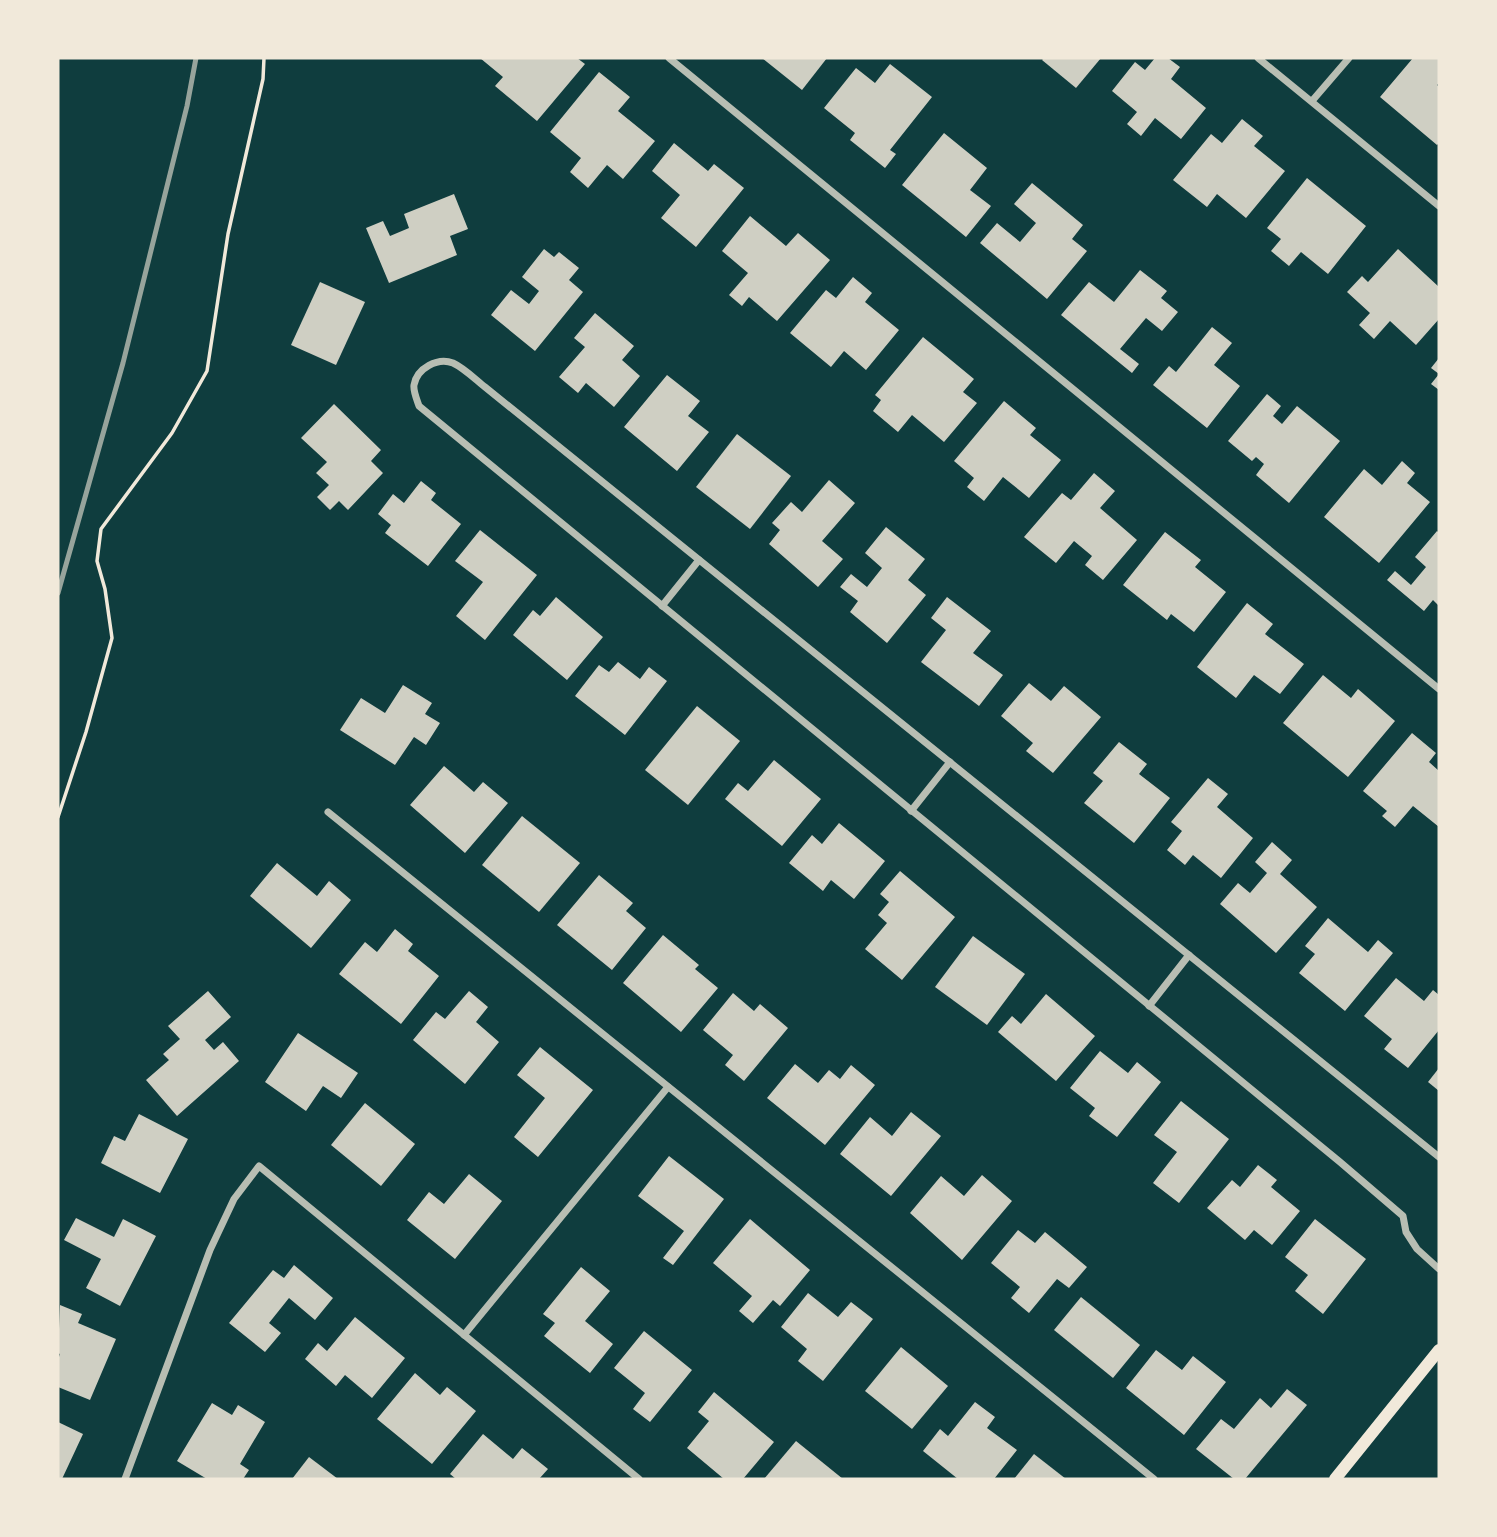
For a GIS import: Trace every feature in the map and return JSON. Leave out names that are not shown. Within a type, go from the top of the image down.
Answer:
[{"type":"main road","points":[[1335,1479],[1439,1350]]},
{"type":"street","points":[[669,58],[1439,689]]},
{"type":"street","points":[[1258,58],[1439,206]]},
{"type":"street","points":[[1312,101],[1349,58]]},
{"type":"street","points":[[1439,1157],[453,363],[438,362],[424,367],[417,376],[413,387],[419,407],[1403,1216],[1406,1231],[1417,1250],[1439,1269]]},
{"type":"street","points":[[662,606],[699,559]]},
{"type":"street","points":[[911,811],[950,762]]},
{"type":"street","points":[[328,812],[1154,1479]]},
{"type":"street","points":[[1149,1006],[1189,955]]},
{"type":"street","points":[[464,1335],[668,1087]]},
{"type":"street","points":[[125,1479],[210,1251],[234,1199],[259,1166],[639,1479]]},
{"type":"path","points":[[58,817],[86,733],[112,638],[105,589],[97,561],[101,529],[172,433],[207,371],[228,234],[263,79],[264,58]]},
{"type":"building","points":[[480,58],[577,58],[585,64],[537,121],[495,86],[503,77]]},
{"type":"building","points":[[762,58],[827,58],[802,90]]},
{"type":"building","points":[[1101,58],[1076,88],[1042,60]]},
{"type":"building","points":[[1155,58],[1168,58],[1180,67],[1171,79],[1206,108],[1181,139],[1155,118],[1141,136],[1127,124],[1137,112],[1112,91],[1135,62],[1145,70]]},
{"type":"building","points":[[1413,58],[1439,58],[1437,145],[1380,97]]},
{"type":"building","points":[[890,64],[932,97],[890,150],[896,154],[885,168],[850,140],[855,133],[824,108],[856,68],[875,83]]},
{"type":"building","points":[[599,72],[630,97],[618,111],[655,141],[623,179],[607,165],[588,188],[570,172],[581,158],[550,132]]},
{"type":"building","points":[[1242,119],[1263,136],[1254,146],[1285,171],[1246,218],[1217,194],[1207,207],[1173,180],[1211,134],[1222,143]]},
{"type":"building","points":[[944,133],[987,168],[970,190],[991,206],[966,237],[902,185]]},
{"type":"building","points":[[674,143],[708,171],[714,164],[744,188],[696,247],[661,218],[680,195],[652,171]]},
{"type":"building","points":[[1307,178],[1366,226],[1328,274],[1301,252],[1289,266],[1271,251],[1281,239],[1267,228]]},
{"type":"building","points":[[1032,183],[1083,225],[1072,239],[1087,251],[1047,299],[980,243],[997,223],[1020,242],[1036,223],[1014,204]]},
{"type":"building","points":[[454,194],[468,229],[450,236],[457,255],[389,283],[366,228],[383,221],[390,236],[409,228],[404,214]]},
{"type":"building","points":[[750,216],[786,246],[798,233],[830,260],[777,321],[749,297],[742,306],[729,295],[748,273],[722,251]]},
{"type":"building","points":[[544,249],[554,257],[559,252],[579,268],[569,280],[583,292],[535,351],[491,315],[511,290],[529,304],[539,291],[522,277]]},
{"type":"building","points":[[1398,249],[1439,287],[1439,319],[1416,345],[1390,321],[1374,339],[1359,325],[1370,313],[1347,292],[1362,276],[1368,282]]},
{"type":"building","points":[[1140,270],[1167,291],[1161,298],[1178,312],[1162,331],[1146,318],[1120,349],[1139,364],[1132,373],[1061,315],[1089,282],[1114,302]]},
{"type":"building","points":[[853,277],[872,293],[865,302],[899,330],[866,370],[844,351],[831,367],[790,333],[826,290],[836,298]]},
{"type":"building","points":[[320,282],[365,302],[336,365],[291,345]]},
{"type":"building","points":[[595,313],[634,346],[622,360],[640,376],[614,407],[586,383],[578,393],[559,377],[585,347],[574,338]]},
{"type":"building","points":[[1212,327],[1232,343],[1214,365],[1240,386],[1207,428],[1153,385],[1169,366],[1176,372]]},
{"type":"building","points":[[923,337],[974,379],[963,392],[977,403],[944,442],[912,415],[898,432],[873,411],[881,400],[875,395]]},
{"type":"building","points":[[1439,358],[1439,374],[1431,368]]},
{"type":"building","points":[[1439,374],[1439,390],[1431,384]]},
{"type":"building","points":[[667,375],[700,401],[688,416],[709,432],[677,471],[624,427]]},
{"type":"building","points":[[1267,394],[1281,406],[1273,416],[1282,424],[1297,406],[1340,441],[1289,503],[1256,475],[1264,464],[1256,457],[1252,461],[1228,441]]},
{"type":"building","points":[[1004,401],[1036,428],[1030,435],[1061,460],[1029,498],[1003,477],[984,501],[967,487],[974,478],[954,461]]},
{"type":"building","points":[[334,404],[381,450],[371,461],[383,473],[348,510],[339,501],[330,510],[317,497],[329,485],[316,473],[327,462],[301,438]]},
{"type":"building","points":[[737,434],[791,476],[750,529],[696,487]]},
{"type":"building","points":[[1402,461],[1415,473],[1407,483],[1430,502],[1379,563],[1324,517],[1364,469],[1382,485]]},
{"type":"building","points":[[1094,473],[1115,491],[1100,508],[1137,540],[1103,580],[1085,565],[1092,556],[1074,541],[1056,563],[1024,537],[1062,493],[1071,500]]},
{"type":"building","points":[[829,480],[855,503],[822,541],[843,559],[818,587],[769,544],[780,530],[772,523],[791,502],[802,512]]},
{"type":"building","points":[[421,481],[436,493],[431,500],[461,524],[428,566],[385,533],[391,525],[378,514],[393,494],[404,503]]},
{"type":"building","points":[[886,527],[925,559],[908,580],[926,595],[887,643],[850,612],[858,601],[840,587],[851,574],[867,587],[882,568],[865,553]]},
{"type":"building","points":[[480,530],[537,575],[485,640],[456,616],[483,582],[455,561]]},
{"type":"building","points":[[1437,531],[1439,606],[1433,600],[1424,611],[1387,580],[1395,571],[1411,585],[1426,567],[1415,557]]},
{"type":"building","points":[[1165,532],[1201,560],[1195,567],[1226,592],[1194,632],[1171,614],[1167,620],[1123,585]]},
{"type":"building","points":[[556,597],[603,637],[567,680],[513,635],[533,610],[540,616]]},
{"type":"building","points":[[947,597],[991,631],[973,653],[1003,675],[979,706],[921,662],[946,630],[931,618]]},
{"type":"building","points":[[1247,603],[1273,624],[1265,634],[1304,664],[1280,694],[1254,675],[1236,698],[1197,667]]},
{"type":"building","points":[[618,662],[640,679],[649,667],[667,681],[625,735],[575,696],[599,665],[609,672]]},
{"type":"building","points":[[1323,675],[1351,698],[1358,689],[1395,721],[1348,777],[1283,723]]},
{"type":"building","points":[[1029,683],[1051,701],[1064,686],[1101,717],[1053,773],[1026,751],[1033,743],[1001,716]]},
{"type":"building","points":[[403,685],[432,703],[425,714],[440,723],[426,745],[414,737],[395,765],[340,730],[361,698],[385,713]]},
{"type":"building","points":[[697,706],[740,741],[688,805],[645,770]]},
{"type":"building","points":[[1412,733],[1436,753],[1429,762],[1439,771],[1439,827],[1413,806],[1395,827],[1382,816],[1387,811],[1363,791]]},
{"type":"building","points":[[1119,742],[1147,764],[1139,774],[1170,798],[1134,843],[1084,803],[1103,781],[1093,773]]},
{"type":"building","points":[[774,760],[821,799],[782,846],[725,799],[738,783],[748,791]]},
{"type":"building","points":[[444,766],[474,792],[483,782],[508,803],[465,853],[410,805]]},
{"type":"building","points":[[1208,778],[1228,794],[1217,807],[1253,838],[1221,878],[1193,855],[1185,865],[1167,850],[1182,831],[1171,822]]},
{"type":"building","points":[[522,816],[580,863],[539,912],[482,865]]},
{"type":"building","points":[[839,823],[885,861],[854,899],[831,880],[823,891],[789,863],[812,835],[822,844]]},
{"type":"building","points":[[1272,842],[1292,860],[1280,874],[1317,907],[1276,953],[1220,904],[1238,883],[1250,893],[1267,873],[1255,862]]},
{"type":"building","points":[[277,863],[317,896],[329,881],[351,900],[311,948],[250,896]]},
{"type":"building","points":[[900,871],[955,917],[902,980],[865,949],[887,923],[878,915],[889,902],[880,894]]},
{"type":"building","points":[[599,875],[633,903],[626,911],[646,928],[612,970],[557,925]]},
{"type":"building","points":[[1328,918],[1368,952],[1378,940],[1393,953],[1345,1011],[1299,973],[1315,954],[1305,946]]},
{"type":"building","points":[[395,929],[413,944],[408,951],[439,976],[401,1024],[339,974],[365,942],[377,952]]},
{"type":"building","points":[[663,935],[699,965],[695,969],[718,988],[681,1032],[623,983]]},
{"type":"building","points":[[973,936],[1025,974],[987,1025],[935,987]]},
{"type":"building","points":[[1396,978],[1424,1001],[1433,990],[1439,995],[1439,1030],[1408,1068],[1384,1049],[1392,1039],[1364,1016]]},
{"type":"building","points":[[208,991],[231,1017],[205,1040],[214,1050],[223,1042],[239,1061],[177,1116],[146,1080],[169,1060],[163,1054],[180,1039],[168,1026]]},
{"type":"building","points":[[469,991],[488,1007],[476,1022],[499,1042],[465,1084],[413,1040],[436,1012],[445,1019]]},
{"type":"building","points":[[733,993],[754,1011],[760,1004],[788,1028],[744,1081],[725,1065],[733,1055],[703,1030]]},
{"type":"building","points":[[1046,994],[1095,1036],[1056,1081],[998,1032],[1012,1016],[1021,1024]]},
{"type":"building","points":[[298,1033],[358,1073],[341,1098],[323,1086],[306,1111],[265,1082]]},
{"type":"building","points":[[540,1047],[593,1090],[538,1157],[514,1137],[545,1098],[517,1075]]},
{"type":"building","points":[[1100,1051],[1128,1073],[1137,1062],[1161,1082],[1117,1137],[1089,1116],[1095,1108],[1070,1088]]},
{"type":"building","points":[[795,1064],[818,1083],[829,1070],[840,1079],[851,1065],[875,1085],[825,1145],[767,1098]]},
{"type":"building","points":[[1439,1068],[1439,1091],[1428,1082]]},
{"type":"building","points":[[1181,1101],[1229,1139],[1179,1203],[1153,1183],[1177,1152],[1154,1135]]},
{"type":"building","points":[[365,1103],[415,1144],[381,1186],[331,1145]]},
{"type":"building","points":[[911,1112],[941,1136],[891,1196],[840,1154],[870,1117],[892,1136]]},
{"type":"building","points":[[139,1114],[188,1139],[160,1193],[101,1163],[114,1136],[125,1141]]},
{"type":"building","points":[[669,1156],[724,1199],[673,1265],[663,1258],[684,1231],[638,1196]]},
{"type":"building","points":[[1258,1165],[1277,1180],[1271,1187],[1300,1211],[1272,1245],[1254,1230],[1245,1240],[1207,1208],[1232,1180],[1240,1187]]},
{"type":"building","points":[[469,1174],[502,1201],[455,1259],[407,1220],[429,1192],[444,1204]]},
{"type":"building","points":[[982,1175],[1012,1201],[962,1260],[910,1213],[941,1176],[964,1196]]},
{"type":"building","points":[[76,1218],[114,1237],[123,1219],[156,1236],[120,1306],[86,1288],[101,1259],[64,1240]]},
{"type":"building","points":[[750,1219],[810,1270],[780,1306],[773,1300],[753,1323],[739,1311],[752,1296],[713,1263]]},
{"type":"building","points":[[1315,1219],[1366,1259],[1323,1314],[1295,1291],[1308,1275],[1285,1257]]},
{"type":"building","points":[[1018,1230],[1035,1243],[1045,1232],[1087,1267],[1069,1288],[1057,1279],[1029,1313],[1011,1298],[1020,1287],[991,1263]]},
{"type":"building","points":[[294,1265],[333,1298],[315,1320],[289,1298],[269,1323],[281,1333],[265,1352],[229,1323],[273,1270],[284,1278]]},
{"type":"building","points":[[581,1267],[610,1291],[585,1321],[613,1344],[590,1373],[544,1336],[555,1323],[543,1314]]},
{"type":"building","points":[[808,1293],[838,1317],[851,1302],[873,1319],[823,1381],[798,1361],[807,1349],[781,1327]]},
{"type":"building","points":[[1081,1297],[1140,1345],[1113,1378],[1054,1330]]},
{"type":"building","points":[[60,1305],[82,1314],[78,1323],[116,1339],[90,1400],[58,1387]]},
{"type":"building","points":[[355,1317],[405,1358],[372,1398],[345,1375],[336,1386],[305,1359],[318,1343],[327,1351]]},
{"type":"building","points":[[644,1331],[692,1370],[650,1422],[633,1409],[645,1393],[614,1368]]},
{"type":"building","points":[[901,1347],[948,1386],[912,1429],[865,1391]]},
{"type":"building","points":[[1156,1350],[1182,1370],[1193,1356],[1226,1382],[1184,1435],[1126,1388]]},
{"type":"building","points":[[415,1373],[440,1395],[447,1387],[476,1411],[432,1464],[377,1419]]},
{"type":"building","points":[[1287,1389],[1307,1405],[1245,1479],[1234,1479],[1196,1449],[1221,1419],[1234,1429],[1260,1398],[1271,1408]]},
{"type":"building","points":[[714,1392],[774,1442],[743,1479],[724,1479],[687,1448],[709,1421],[698,1412]]},
{"type":"building","points":[[975,1402],[995,1417],[987,1428],[1017,1450],[994,1479],[958,1479],[923,1451],[940,1429],[948,1436]]},
{"type":"building","points":[[212,1403],[232,1415],[238,1405],[265,1422],[240,1464],[249,1470],[243,1479],[207,1479],[177,1461]]},
{"type":"building","points":[[58,1422],[83,1434],[62,1479],[58,1479]]},
{"type":"building","points":[[483,1434],[513,1459],[522,1448],[548,1469],[539,1479],[456,1479],[450,1474]]},
{"type":"building","points":[[796,1441],[843,1479],[764,1479]]},
{"type":"building","points":[[1034,1454],[1066,1479],[1014,1479]]},
{"type":"building","points":[[309,1457],[338,1479],[292,1479]]},
{"type":"railway","points":[[58,593],[123,363],[187,106],[196,58]]}]
